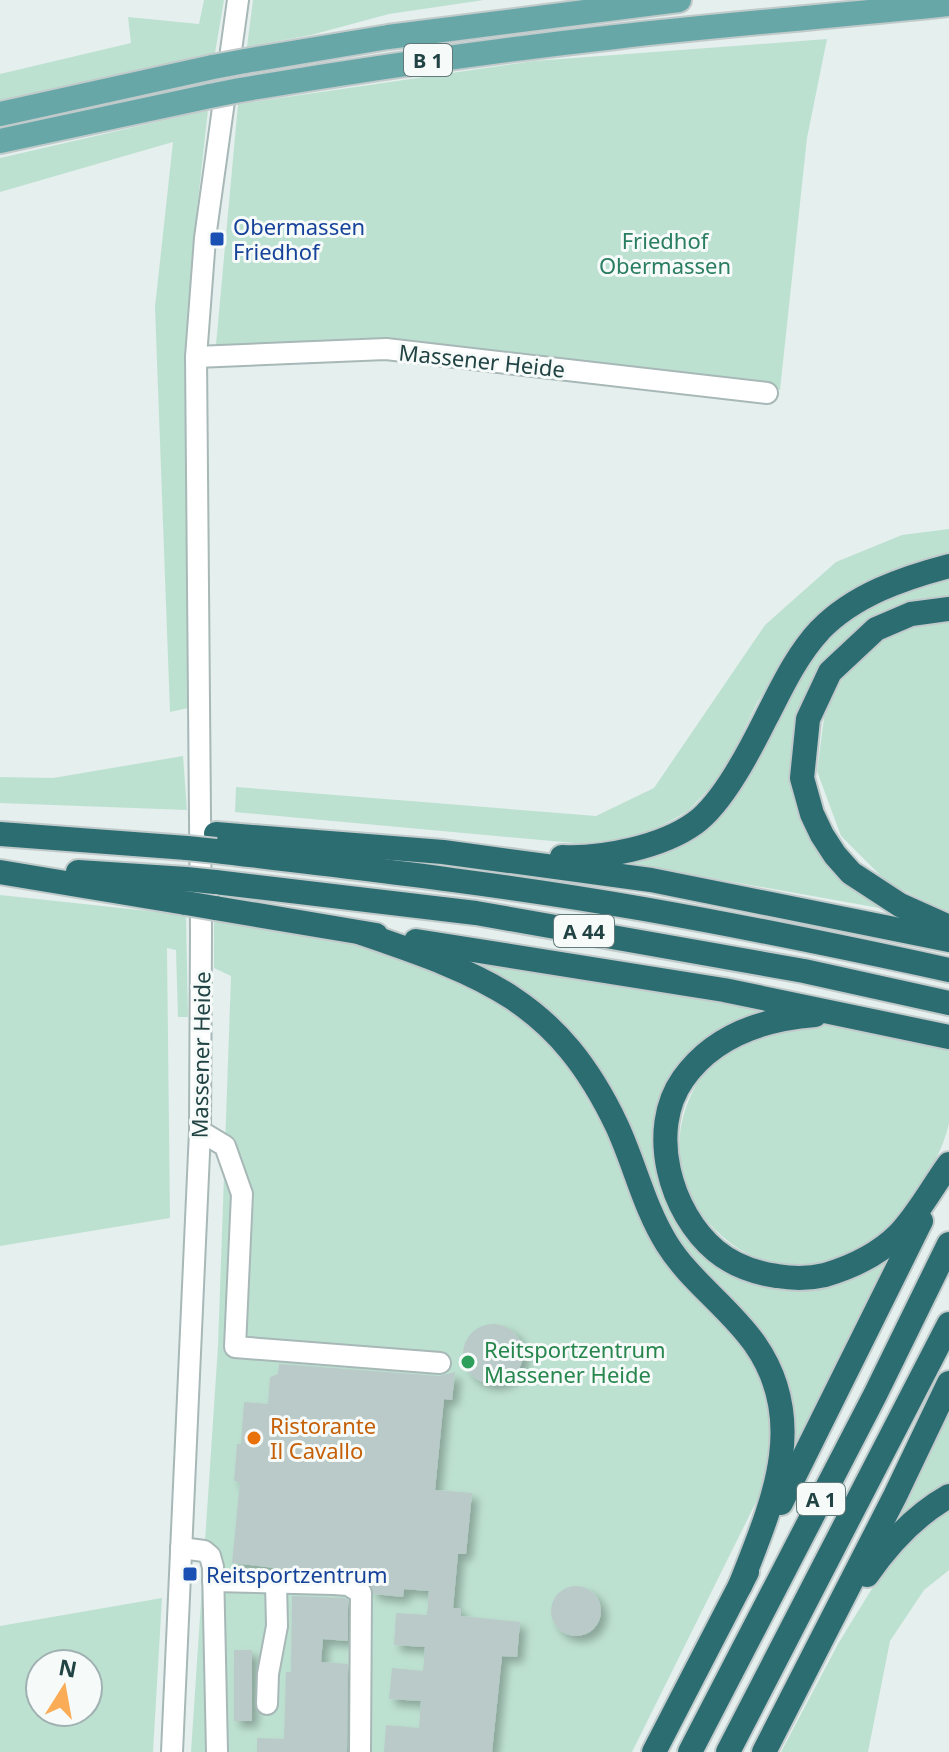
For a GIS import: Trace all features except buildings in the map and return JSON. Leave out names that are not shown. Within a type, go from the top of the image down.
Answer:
[{"type":"highway","points":[[216,842],[582,858],[630,851],[658,841],[696,823],[723,792],[752,746],[797,657],[822,628],[852,605],[889,584],[949,566]]},
{"type":"highway","points":[[949,609],[911,614],[876,629],[830,672],[808,719],[802,778],[812,814],[822,835],[851,873],[900,905],[949,927]]},
{"type":"highway","name":"A 44","points":[[0,834],[216,842],[642,908],[949,970]]},
{"type":"highway","points":[[443,852],[651,880],[949,940]]},
{"type":"highway","points":[[0,869],[361,933],[709,987],[949,1037]]},
{"type":"highway","name":"A 44","points":[[0,869],[186,879],[505,918],[789,968],[949,1003]]},
{"type":"highway","points":[[361,933],[443,961],[490,983],[532,1010],[566,1043],[599,1089],[619,1130],[647,1206],[668,1246],[754,1343],[774,1380],[784,1418],[783,1445],[772,1503],[740,1586]]},
{"type":"highway","points":[[884,1022],[813,1015],[760,1023],[727,1038],[702,1057],[681,1081],[669,1115],[665,1146],[672,1186],[690,1222],[716,1251],[756,1273],[805,1280],[847,1269],[872,1255],[900,1233],[949,1164]]},
{"type":"highway","points":[[654,1752],[740,1586],[949,1164]]},
{"type":"highway","name":"A 1","points":[[690,1752],[875,1395],[949,1244]]},
{"type":"highway","name":"A 1","points":[[728,1752],[949,1324]]},
{"type":"highway","points":[[764,1752],[829,1629],[949,1383]]},
{"type":"highway","points":[[829,1629],[877,1561],[897,1539],[949,1496]]},
{"type":"main road","name":"B 1","points":[[0,114],[245,61],[451,28],[679,0]]},
{"type":"main road","name":"B 1","points":[[0,141],[240,90],[488,52],[932,3]]},
{"type":"street","name":"Massener Heide","points":[[172,1752],[200,1131],[196,357],[206,231],[238,0]]},
{"type":"street","name":"Massener Heide","points":[[196,357],[386,349],[767,393]]},
{"type":"street","points":[[200,1131],[225,1146],[242,1194],[235,1347],[440,1363]]},
{"type":"street","points":[[181,1548],[204,1551],[210,1556],[217,1752]]},
{"type":"street","points":[[213,1581],[348,1585],[361,1593],[360,1752]]},
{"type":"street","points":[[267,1704],[268,1674],[277,1626],[276,1583]]},
{"type":"green space","points":[[204,0],[224,0],[215,53],[0,101],[0,74],[131,43],[128,17],[199,24]]},
{"type":"green space","points":[[253,0],[484,0],[389,14],[311,35],[247,47]]},
{"type":"green space","name":"Friedhof Obermassen","points":[[827,39],[807,138],[780,390],[477,354],[216,345],[238,104],[534,61]]},
{"type":"green space","points":[[208,110],[192,255],[186,401],[188,708],[170,712],[155,307],[173,142],[0,192],[0,158]]},
{"type":"green space","points":[[949,529],[949,552],[865,581],[807,628],[758,701],[722,775],[688,811],[643,836],[585,844],[235,812],[236,787],[596,816],[654,788],[765,625],[836,562],[902,535]]},
{"type":"green space","points":[[949,572],[949,595],[895,608],[854,631],[820,668],[806,827],[885,909],[616,861],[684,840],[810,656],[847,619],[883,596]]},
{"type":"green space","points":[[933,620],[949,620],[949,913],[888,883],[841,836],[817,771],[825,711],[851,664],[888,637]]},
{"type":"green space","points":[[183,756],[187,810],[0,803],[0,777],[53,778]]},
{"type":"green space","points":[[0,895],[186,915],[188,1017],[178,1017],[176,950],[167,948],[170,1218],[0,1246]]},
{"type":"green space","name":"Reitsportzentrum Massener Heide","points":[[214,920],[322,937],[418,962],[518,1015],[569,1067],[614,1147],[645,1230],[693,1294],[740,1342],[767,1391],[773,1425],[766,1482],[632,1752],[191,1752],[218,1346],[231,976],[214,968]]},
{"type":"green space","points":[[473,956],[766,1010],[752,1016],[663,1115],[685,1226],[807,1284],[904,1235],[790,1461],[791,1417],[675,1244],[603,1087],[471,964]]},
{"type":"green space","points":[[814,1024],[871,1030],[949,1049],[949,1123],[940,1151],[926,1177],[882,1237],[867,1248],[830,1264],[792,1267],[757,1258],[725,1239],[700,1212],[684,1179],[679,1142],[688,1102],[701,1076],[720,1052],[728,1046],[765,1033]]},
{"type":"green space","points":[[949,1401],[949,1489],[885,1544]]},
{"type":"green space","points":[[949,1507],[949,1570],[924,1590],[890,1641],[868,1752],[781,1752],[838,1644],[884,1569],[905,1543]]},
{"type":"green space","points":[[162,1598],[153,1752],[0,1752],[0,1626]]},
{"type":"place","name":"Obermassen Friedhof","points":[[217,239]]},
{"type":"place","name":"Reitsportzentrum Massener Heide","points":[[468,1362]]},
{"type":"place","name":"Ristorante Il Cavallo","points":[[254,1438]]},
{"type":"place","name":"Reitsportzentrum","points":[[190,1574]]}]
